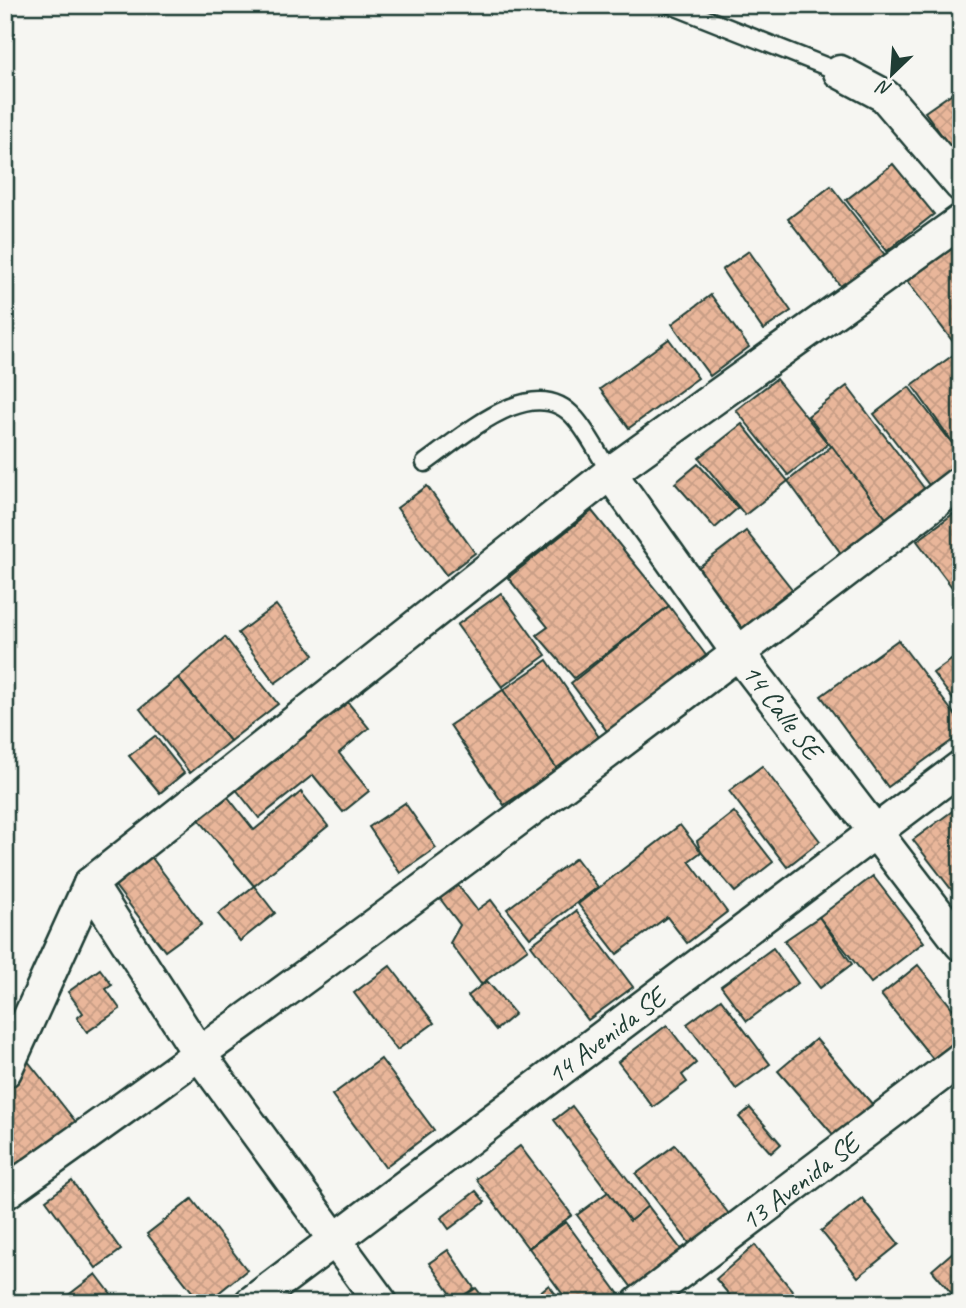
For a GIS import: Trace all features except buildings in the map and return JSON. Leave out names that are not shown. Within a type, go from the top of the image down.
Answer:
[{"type":"street","points":[[840,72],[885,96],[961,185]]},
{"type":"street","points":[[5,1071],[90,884],[610,473],[961,221]]},
{"type":"street","name":"14 Calle SE","points":[[610,473],[739,654],[961,944]]},
{"type":"street","points":[[5,1193],[200,1055],[739,654],[961,482]]},
{"type":"street","name":"14 Avenida SE","points":[[251,1303],[877,833],[961,766]]},
{"type":"street","points":[[90,884],[200,1055],[381,1303]]},
{"type":"street","name":"13 Avenida SE","points":[[639,1303],[961,1059]]},
{"type":"lane","points":[[671,5],[840,72]]},
{"type":"lane","points":[[425,463],[501,410],[525,401],[550,402],[574,416],[610,473]]}]
